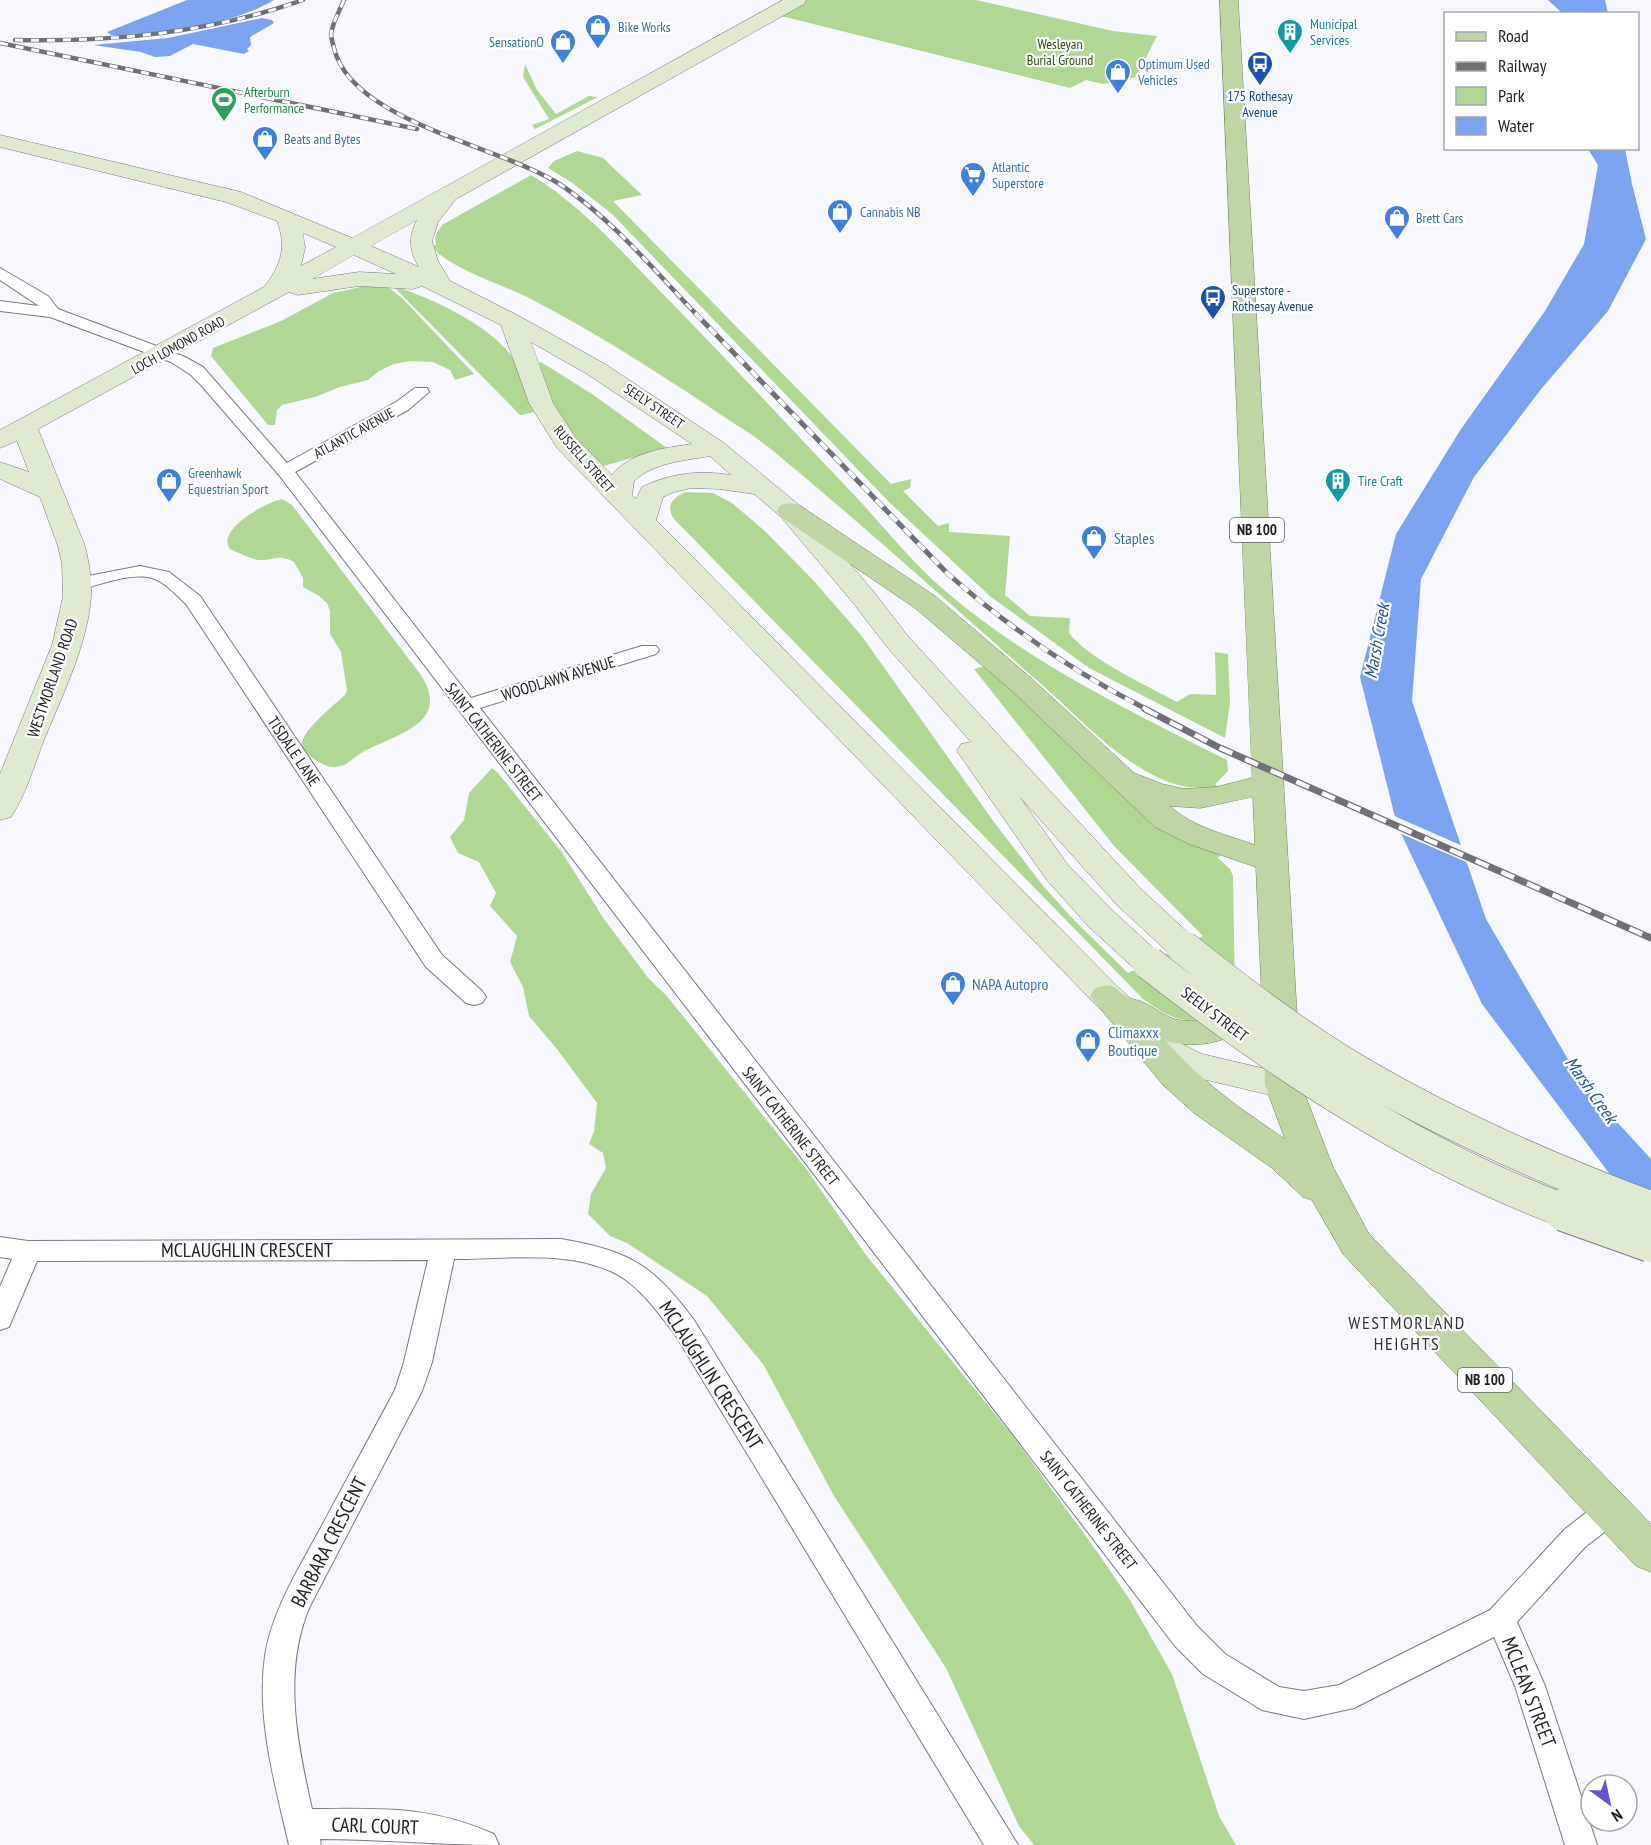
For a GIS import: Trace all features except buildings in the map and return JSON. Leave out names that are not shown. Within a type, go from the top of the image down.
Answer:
[{"type":"main road","points":[[0,141],[233,197],[286,217],[351,220],[400,211],[451,194],[797,0]]},
{"type":"main road","name":"NB 100","points":[[1229,0],[1263,645],[1267,784],[1283,1085],[1298,1132],[1328,1199],[1356,1244],[1651,1553]]},
{"type":"main road","points":[[442,286],[426,262],[421,246],[421,234],[424,224],[451,194]]},
{"type":"main road","name":"LOCH LOMOND ROAD","points":[[0,440],[451,194]]},
{"type":"main road","points":[[271,293],[289,270],[293,260],[295,241],[286,217]]},
{"type":"main road","name":"SEELY STREET","points":[[286,217],[442,286],[511,321],[623,386],[715,448],[790,511],[897,641],[1129,897],[1183,947],[1243,994],[1365,1076],[1470,1131],[1556,1172],[1651,1209]]},
{"type":"main road","points":[[271,293],[359,279],[384,279],[442,286]]},
{"type":"main road","name":"RUSSELL STREET","points":[[511,321],[541,403],[566,443],[1107,996],[1166,1051],[1193,1065],[1283,1085]]},
{"type":"main road","name":"WESTMORLAND ROAD","points":[[0,810],[25,753],[73,626],[78,584],[72,548],[52,493],[30,443],[26,427]]},
{"type":"main road","points":[[618,498],[624,477],[635,468],[667,456],[715,448]]},
{"type":"main road","points":[[3,472],[52,493]]},
{"type":"main road","points":[[642,522],[651,493],[675,481],[695,479],[763,488]]},
{"type":"main road","points":[[790,511],[925,602],[1021,684],[1151,808],[1174,824],[1200,837],[1271,861]]},
{"type":"main road","name":"SEELY STREET","points":[[897,641],[1057,872],[1100,918],[1149,963],[1213,1015],[1305,1079],[1452,1162],[1524,1195],[1651,1241]]},
{"type":"main road","points":[[1106,765],[1139,785],[1180,799],[1200,800],[1267,784]]},
{"type":"main road","points":[[1107,996],[1149,1023],[1172,1032],[1191,1035],[1230,1026],[1251,1011],[1278,986]]},
{"type":"main road","points":[[1107,996],[1176,1076],[1207,1104],[1285,1158],[1328,1199]]},
{"type":"street","points":[[0,273],[42,299],[52,312]]},
{"type":"street","points":[[0,306],[52,312]]},
{"type":"street","name":"SAINT CATHERINE STREET","points":[[52,312],[162,353],[197,371],[285,471],[1186,1636],[1214,1664],[1273,1700],[1304,1705],[1343,1698],[1501,1619]]},
{"type":"street","name":"ATLANTIC AVENUE","points":[[285,471],[402,406],[421,392]]},
{"type":"street","name":"TISDALE LANE","points":[[78,584],[152,573],[168,580],[193,600],[434,961],[474,997]]},
{"type":"street","name":"WOODLAWN AVENUE","points":[[466,706],[649,650]]},
{"type":"street","name":"MCLAUGHLIN CRESCENT","points":[[0,1247],[28,1251],[561,1249],[593,1254],[623,1264],[647,1281],[685,1328],[1002,1845]]},
{"type":"street","name":"BARBARA CRESCENT","points":[[303,1834],[290,1784],[279,1681],[285,1634],[295,1606],[309,1578],[408,1391],[418,1362],[442,1249]]},
{"type":"street","points":[[0,1319],[28,1251]]},
{"type":"street","name":"MCLEAN STREET","points":[[1581,1845],[1530,1686],[1501,1619],[1575,1538],[1610,1511]]},
{"type":"street","name":"CARL COURT","points":[[303,1834],[427,1827],[459,1835],[483,1845]]},
{"type":"green space","name":"Wesleyan Burial Ground","points":[[797,0],[976,0],[1113,31],[1157,36],[1136,77],[1103,84],[1086,80],[1070,88],[773,14]]},
{"type":"green space","points":[[525,64],[537,90],[556,114],[589,96],[598,97],[535,129],[532,125],[549,119],[523,77]]},
{"type":"green space","points":[[577,151],[603,158],[642,195],[613,201],[891,484],[911,479],[910,488],[903,491],[938,526],[949,523],[949,532],[1010,536],[1005,595],[1030,616],[1070,618],[1069,633],[1090,653],[1177,702],[1190,694],[1216,695],[1215,652],[1228,654],[1230,703],[1225,738],[1089,668],[991,597],[890,503],[612,214],[571,182],[548,168],[554,161]]},
{"type":"green space","points":[[531,175],[567,200],[615,245],[933,580],[966,608],[1037,658],[1111,701],[1227,760],[1228,771],[1215,784],[1218,787],[1200,788],[1177,785],[1137,766],[1093,732],[873,536],[765,444],[600,338],[533,300],[450,262],[432,246],[436,245],[435,236],[442,225]]},
{"type":"green space","points":[[365,286],[389,288],[401,297],[474,374],[455,380],[450,370],[433,362],[410,361],[394,364],[379,371],[368,380],[282,405],[277,410],[275,425],[268,425],[211,356],[213,348],[281,321],[333,293]]},
{"type":"green space","points":[[397,287],[460,314],[490,334],[512,357],[526,384],[536,412],[520,415],[396,289]]},
{"type":"green space","points":[[541,362],[592,394],[667,448],[600,467],[581,448],[550,399],[539,363]]},
{"type":"green space","points":[[686,492],[713,493],[732,503],[765,531],[812,579],[861,635],[994,822],[1044,887],[1128,973],[1203,936],[1114,846],[974,669],[985,666],[1221,854],[1218,858],[1230,869],[1233,876],[1235,997],[1230,1010],[1204,1018],[1185,1020],[1166,1014],[1143,999],[674,519],[670,506],[677,496]]},
{"type":"green space","points":[[282,499],[292,505],[421,675],[429,692],[430,705],[425,716],[416,725],[339,767],[321,763],[311,757],[301,746],[312,726],[347,691],[341,652],[330,634],[330,611],[327,603],[303,587],[303,578],[294,562],[289,559],[256,560],[229,548],[228,540],[237,524],[266,505]]},
{"type":"green space","points":[[492,768],[561,851],[604,919],[649,979],[666,995],[807,1170],[866,1255],[1016,1440],[1098,1553],[1130,1600],[1172,1674],[1219,1816],[1236,1845],[1034,1845],[1019,1826],[946,1668],[834,1496],[763,1364],[707,1296],[627,1243],[610,1236],[588,1214],[591,1194],[606,1168],[603,1153],[589,1144],[594,1131],[597,1103],[529,1016],[523,987],[510,962],[517,936],[490,906],[496,893],[479,862],[458,853],[450,837],[464,820],[469,793]]},
{"type":"water","points":[[187,0],[274,0],[258,9],[201,25],[123,35],[111,35],[107,32]]},
{"type":"water","points":[[1548,0],[1605,0],[1608,12],[1561,12]]},
{"type":"water","points":[[262,18],[272,20],[274,23],[250,37],[251,45],[247,49],[249,51],[244,54],[193,44],[170,56],[155,57],[141,52],[93,45],[168,38]]},
{"type":"water","name":"Marsh Creek","points":[[1589,150],[1625,150],[1646,239],[1608,311],[1542,388],[1474,477],[1421,579],[1412,701],[1486,919],[1583,1085],[1651,1159],[1651,1229],[1482,1004],[1397,825],[1360,677],[1396,534],[1461,429],[1545,311],[1584,244],[1598,165]]},
{"type":"pier","points":[[1392,815],[1465,847],[1471,864],[1397,832]]},
{"type":"railway","points":[[15,40],[89,39],[161,33],[232,20],[303,0]]},
{"type":"railway","points":[[344,0],[333,26],[332,41],[346,74],[368,95],[398,114],[432,130],[535,171],[561,185],[615,230],[696,314]]},
{"type":"railway","points":[[0,43],[417,129]]},
{"type":"railway","points":[[695,313],[947,573],[1043,648],[1094,681],[1148,710]]},
{"type":"railway","points":[[1145,709],[1220,748],[1651,938]]},
{"type":"place","name":"Bike Works","points":[[598,50]]},
{"type":"place","name":"Municipal Services","points":[[1290,55]]},
{"type":"place","name":"SensationO","points":[[563,65]]},
{"type":"place","name":"175 Rothesay Avenue","points":[[1260,87]]},
{"type":"place","name":"Optimum Used Vehicles","points":[[1118,95]]},
{"type":"place","name":"Afterburn Performance","points":[[224,123]]},
{"type":"place","name":"Beats and Bytes","points":[[265,162]]},
{"type":"place","name":"Atlantic Superstore","points":[[973,198]]},
{"type":"place","name":"Cannabis NB","points":[[840,235]]},
{"type":"place","name":"Brett Cars","points":[[1397,241]]},
{"type":"place","name":"Superstore - Rothesay Avenue","points":[[1213,321]]},
{"type":"place","name":"Greenhawk Equestrian Sport","points":[[169,504]]},
{"type":"place","name":"Tire Craft","points":[[1338,504]]},
{"type":"place","name":"Staples","points":[[1094,561]]},
{"type":"place","name":"NAPA Autopro","points":[[953,1007]]},
{"type":"place","name":"Climaxxx Boutique","points":[[1088,1064]]},
{"type":"district","name":"WESTMORLAND HEIGHTS","points":[[1407,1333]]}]
